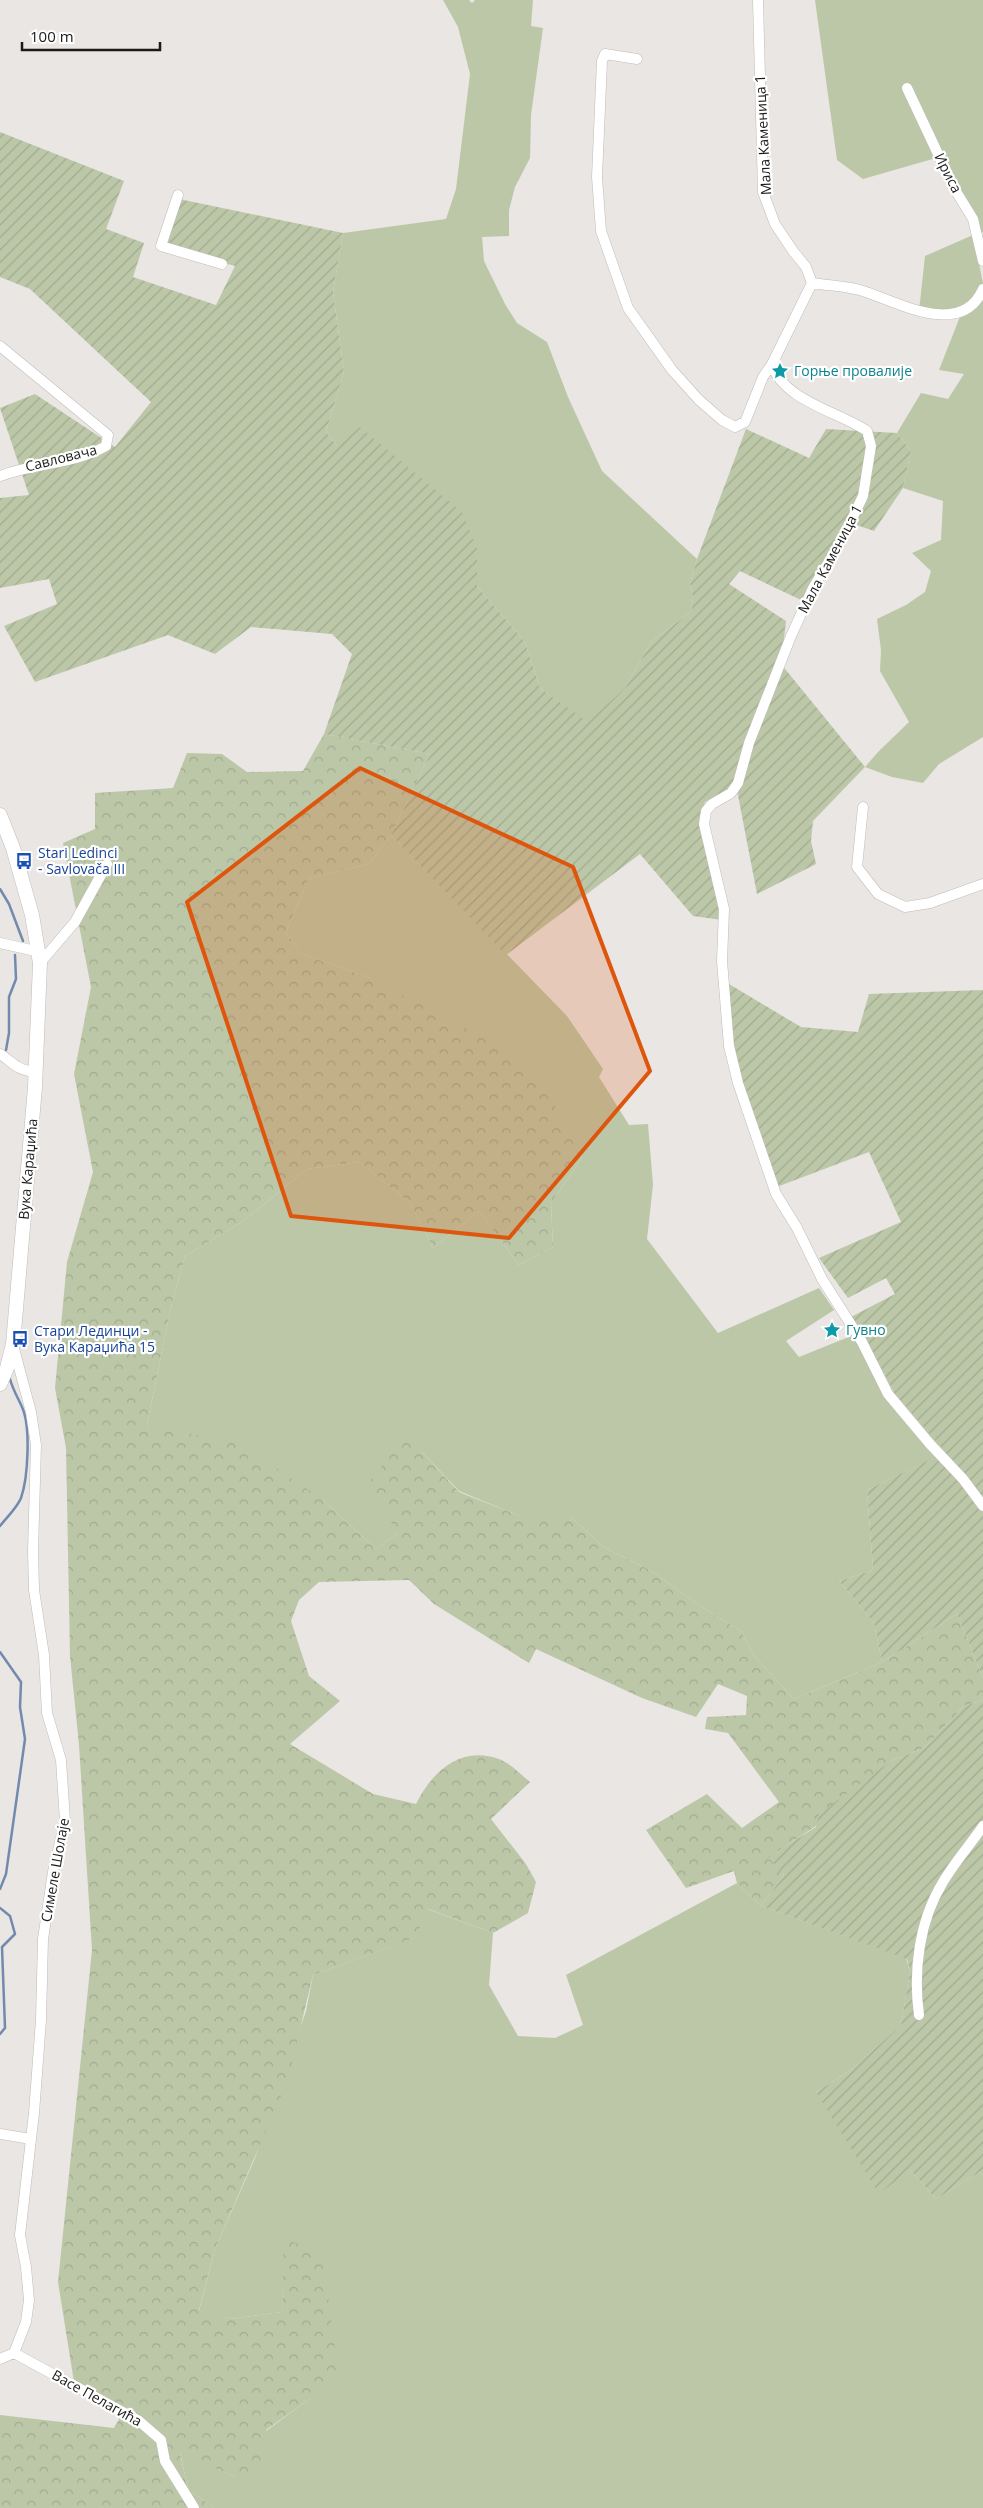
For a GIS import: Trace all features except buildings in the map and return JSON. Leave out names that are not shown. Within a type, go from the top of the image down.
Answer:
[{"type":"street","name":"Мала Каменица 1","points":[[758,0],[763,192],[775,224],[792,251],[806,267],[812,283]]},
{"type":"street","points":[[637,59],[604,54],[602,61],[597,177],[602,231],[628,308],[672,370],[722,420],[736,427],[745,422],[763,377],[772,364],[812,283],[864,291],[913,311],[948,315],[969,306],[983,289]]},
{"type":"street","name":"Ириса","points":[[907,88],[954,188],[973,219],[983,261]]},
{"type":"street","points":[[178,195],[161,246],[222,264]]},
{"type":"street","name":"Савловача","points":[[0,346],[108,435],[106,446],[93,453],[23,468],[0,476]]},
{"type":"street","name":"Мала Каменица 1","points":[[772,364],[774,374],[783,384],[831,414],[867,431],[871,446],[863,496],[842,540],[813,588],[795,628],[749,743],[738,783],[731,793],[712,804],[706,811],[704,824],[706,840],[722,894],[724,910],[722,962],[725,1017],[729,1046],[738,1083],[776,1194],[797,1228],[822,1279],[862,1342],[888,1394],[930,1444],[963,1479],[983,1506]]},
{"type":"street","points":[[863,807],[857,867],[878,894],[905,908],[930,903],[983,884]]},
{"type":"street","name":"Вука Караџића","points":[[0,815],[13,848],[32,915],[40,957],[35,1072],[13,1344],[7,1368],[0,1384]]},
{"type":"street","points":[[0,943],[40,957],[74,922],[107,864]]},
{"type":"street","points":[[0,1054],[14,1066],[24,1071],[35,1072]]},
{"type":"street","name":"Симеле Шолаје","points":[[13,1344],[31,1412],[36,1445],[32,1551],[34,1590],[44,1655],[47,1713],[61,1760],[65,1821],[53,1872],[43,1939],[41,2020],[31,2139],[20,2235],[26,2267],[29,2300],[26,2322],[14,2353]]},
{"type":"street","points":[[919,2015],[917,1999],[919,1959],[925,1919],[942,1882],[983,1826]]},
{"type":"street","points":[[0,2134],[31,2139]]},
{"type":"street","points":[[0,2359],[14,2353]]},
{"type":"street","name":"Васе Пелагића","points":[[14,2353],[139,2420],[158,2435],[161,2440],[165,2461],[194,2508]]},
{"type":"highlighted area","points":[[360,768],[573,867],[650,1071],[509,1238],[291,1216],[187,902]]},
{"type":"green space","points":[[443,0],[469,0],[472,3],[475,0],[533,0],[531,26],[543,28],[531,115],[530,158],[515,187],[509,210],[509,236],[482,237],[484,261],[505,304],[517,323],[547,342],[568,397],[602,471],[697,559],[690,584],[693,598],[691,612],[651,642],[625,688],[588,723],[540,688],[525,642],[477,586],[477,549],[337,446],[326,432],[344,372],[333,292],[343,233],[446,219],[456,189],[470,74],[458,27]]},
{"type":"green space","points":[[815,0],[983,0],[983,232],[980,234],[943,156],[863,179],[837,160]]},
{"type":"green space","points":[[0,132],[124,181],[106,229],[144,243],[133,277],[216,305],[235,266],[163,246],[179,199],[343,233],[333,292],[344,372],[326,432],[337,446],[360,427],[462,512],[477,549],[477,586],[525,642],[540,688],[588,722],[625,688],[651,642],[691,612],[693,598],[690,584],[697,559],[746,429],[809,458],[826,429],[897,433],[911,451],[903,488],[874,531],[848,522],[801,600],[740,571],[729,584],[786,621],[781,664],[865,767],[813,821],[811,841],[816,864],[757,894],[736,785],[705,802],[699,821],[719,891],[722,920],[693,916],[640,854],[506,955],[391,835],[430,754],[324,734],[352,654],[332,634],[251,627],[215,654],[168,635],[35,682],[4,626],[57,604],[49,579],[0,588],[0,498],[29,495],[0,408],[35,394],[115,447],[151,402],[30,289],[0,277]]},
{"type":"green space","points":[[973,235],[983,283],[983,737],[939,764],[923,783],[892,777],[865,767],[909,722],[880,671],[881,650],[877,619],[906,605],[925,592],[931,571],[912,553],[941,540],[943,501],[903,488],[911,451],[897,433],[921,393],[948,399],[964,374],[939,370],[961,314],[919,311],[925,256]]},
{"type":"green space","points":[[324,734],[430,754],[391,835],[369,864],[309,878],[286,932],[300,953],[370,978],[500,1046],[552,1100],[582,1158],[551,1203],[553,1247],[519,1265],[479,1211],[433,1248],[410,1203],[359,1162],[307,1169],[242,1222],[185,1256],[172,1303],[147,1424],[243,1445],[323,1500],[376,1549],[397,1534],[370,1481],[404,1437],[421,1451],[459,1492],[520,1516],[570,1516],[605,1548],[650,1570],[703,1608],[741,1631],[754,1656],[794,1699],[882,1662],[957,1614],[983,1678],[983,1700],[964,1706],[924,1748],[891,1761],[816,1826],[769,1857],[784,1875],[761,1906],[737,1883],[734,1871],[686,1888],[646,1830],[707,1794],[742,1828],[779,1802],[728,1733],[705,1729],[707,1717],[746,1715],[747,1696],[718,1684],[696,1717],[642,1698],[536,1649],[529,1663],[434,1604],[409,1580],[319,1582],[299,1600],[291,1621],[309,1676],[340,1701],[290,1744],[373,1794],[416,1804],[439,1772],[449,1764],[460,1759],[472,1756],[485,1756],[507,1763],[530,1782],[491,1819],[526,1864],[536,1882],[528,1913],[493,1933],[428,1909],[415,1938],[313,1975],[288,2080],[215,2249],[199,2310],[231,2319],[282,2312],[284,2239],[322,2252],[339,2378],[266,2430],[263,2472],[235,2477],[180,2453],[188,2489],[214,2508],[0,2508],[0,2415],[114,2428],[125,2409],[74,2382],[58,2282],[92,1950],[79,1745],[70,1656],[66,1448],[55,1388],[67,1262],[93,1172],[74,1074],[91,987],[63,843],[95,829],[95,793],[173,788],[187,753],[222,754],[247,772],[303,771]]},
{"type":"green space","points":[[391,835],[567,1016],[603,1069],[599,1077],[629,1125],[648,1124],[653,1185],[647,1239],[718,1333],[819,1288],[834,1310],[786,1341],[799,1357],[861,1332],[895,1394],[947,1452],[867,1490],[873,1570],[839,1581],[874,1623],[882,1662],[794,1699],[754,1656],[741,1631],[703,1608],[650,1570],[605,1548],[570,1516],[520,1516],[459,1491],[421,1451],[397,1534],[376,1549],[323,1500],[147,1424],[172,1303],[185,1256],[242,1222],[307,1169],[359,1162],[410,1203],[433,1248],[479,1211],[519,1265],[553,1247],[551,1203],[582,1158],[370,978],[300,953],[286,932],[309,878],[369,864]]},
{"type":"green space","points":[[719,978],[801,1027],[858,1032],[869,994],[983,990],[983,1678],[957,1614],[882,1662],[874,1623],[839,1581],[873,1570],[867,1490],[946,1452],[895,1394],[851,1317],[895,1294],[886,1278],[848,1298],[819,1258],[901,1222],[869,1152],[774,1188],[724,1048]]},
{"type":"green space","points":[[983,1700],[983,2176],[980,2172],[936,2199],[910,2170],[879,2194],[816,2092],[851,2070],[901,2025],[910,1972],[907,1959],[761,1906],[784,1875],[768,1857],[816,1827],[819,1814],[891,1761],[924,1748],[964,1706]]},
{"type":"green space","points":[[737,1883],[761,1906],[906,1958],[910,1972],[901,2025],[851,2070],[816,2092],[910,2170],[936,2199],[980,2172],[983,2176],[983,2508],[214,2508],[188,2489],[180,2452],[235,2477],[266,2431],[339,2377],[285,2240],[282,2312],[231,2319],[199,2311],[215,2249],[255,2158],[306,2011],[313,1975],[414,1938],[427,1909],[493,1933],[489,1985],[518,2036],[555,2038],[583,2025],[566,1975]]},
{"type":"waterway","points":[[0,889],[9,904],[23,941]]},
{"type":"waterway","points":[[6,1050],[9,1033],[9,997],[16,979],[15,955]]},
{"type":"waterway","points":[[0,1526],[21,1498],[27,1466],[27,1427],[25,1416],[10,1379]]},
{"type":"waterway","points":[[0,1652],[21,1682],[20,1707],[25,1739],[6,1874],[0,1889]]},
{"type":"waterway","points":[[0,1908],[10,1916],[15,1934],[2,1947],[5,2028],[0,2034]]},
{"type":"place","name":"Горње провалије","points":[[780,371]]},
{"type":"place","name":"Stari Ledinci - Savlovača III","points":[[24,861]]},
{"type":"place","name":"Гувно","points":[[832,1330]]},
{"type":"place","name":"Стари Лединци - Вука Караџића 15","points":[[20,1339]]}]
